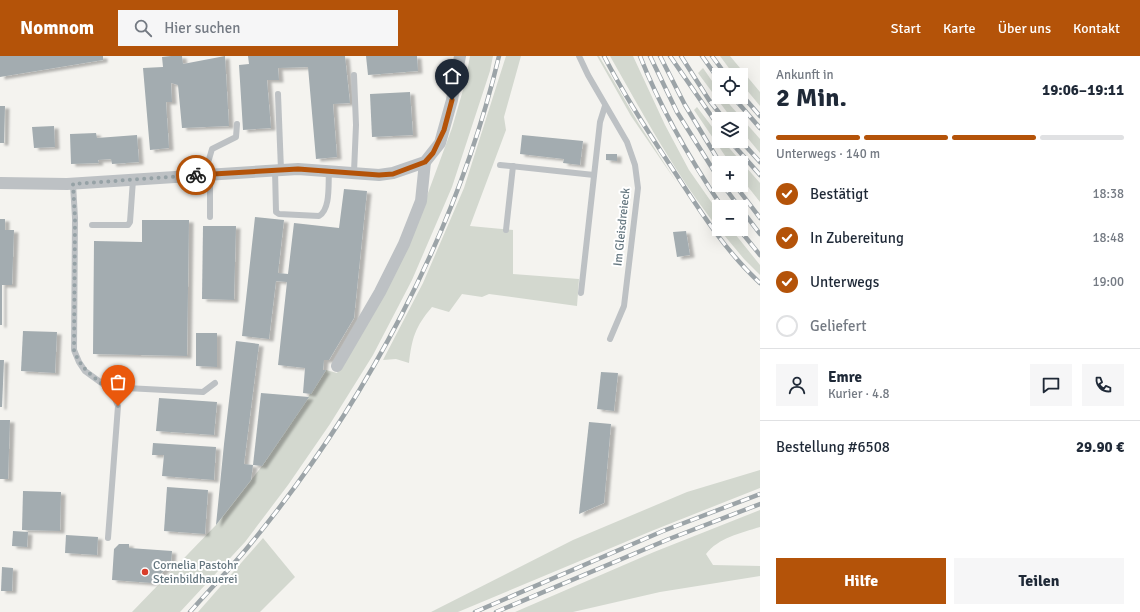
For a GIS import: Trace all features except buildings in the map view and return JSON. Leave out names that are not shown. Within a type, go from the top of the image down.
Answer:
[{"type":"street","points":[[0,183],[73,184],[278,170],[354,172],[379,175],[393,174],[425,162],[440,143],[457,80],[460,56]]},
{"type":"street","points":[[337,366],[380,292],[404,244],[421,201],[425,162]]},
{"type":"lane","name":"Im Gleisdreieck","points":[[579,56],[605,106],[627,142],[635,165],[638,188],[624,306],[610,339]]},
{"type":"lane","points":[[354,75],[356,125],[354,172]]},
{"type":"lane","points":[[278,94],[278,170],[276,212],[279,214],[319,216],[323,214],[326,206],[329,171]]},
{"type":"lane","points":[[581,293],[600,122],[605,106]]},
{"type":"lane","points":[[210,217],[210,174],[207,166],[212,149],[236,137],[237,124]]},
{"type":"lane","points":[[500,165],[594,175]]},
{"type":"lane","points":[[506,230],[513,166]]},
{"type":"lane","points":[[92,225],[128,225],[130,222],[133,180]]},
{"type":"lane","points":[[73,184],[75,218],[74,350],[85,371],[107,387],[114,396],[118,406],[108,538]]},
{"type":"lane","points":[[107,387],[203,392],[215,383]]},
{"type":"shaded area","points":[[470,56],[493,56],[490,71],[452,187],[412,280],[373,355],[330,424],[288,485],[245,542],[180,612],[132,612],[216,525],[262,466],[326,370],[337,373],[408,247],[452,128],[465,83]]},
{"type":"shaded area","points":[[506,56],[521,56],[504,117],[506,130],[470,226],[513,230],[513,274],[579,279],[577,306],[489,294],[482,297],[462,294],[449,312],[432,307],[426,314],[415,333],[409,363],[396,359],[383,360],[423,283],[464,188]]},
{"type":"shaded area","points":[[597,56],[599,56],[639,124],[677,183],[631,116]]},
{"type":"shaded area","points":[[610,56],[633,56],[665,125],[689,170],[712,203],[712,220],[675,167]]},
{"type":"shaded area","points":[[720,56],[730,56],[740,68],[729,68]]},
{"type":"shaded area","points":[[703,68],[712,81],[712,92],[698,73]]},
{"type":"shaded area","points":[[748,78],[760,92],[760,106],[748,91]]},
{"type":"shaded area","points":[[721,104],[729,104],[736,112],[727,112]]},
{"type":"shaded area","points":[[697,107],[712,127],[712,136],[694,110]]},
{"type":"shaded area","points":[[748,125],[760,139],[760,153],[748,138]]},
{"type":"shaded area","points":[[720,148],[729,148],[736,156],[725,156]]},
{"type":"shaded area","points":[[748,169],[760,183],[760,202],[748,187]]},
{"type":"shaded area","points":[[725,236],[737,236],[760,265],[760,275]]},
{"type":"shaded area","points":[[760,470],[760,488],[654,530],[458,612],[431,612],[573,540],[687,492]]},
{"type":"shaded area","points":[[760,510],[760,527],[723,540],[711,548],[706,554],[713,565],[760,566],[760,576],[660,592],[573,612],[515,612],[654,552]]},
{"type":"shaded area","points":[[263,538],[295,577],[260,612],[198,612]]},
{"type":"railway","points":[[190,612],[248,547],[290,493],[330,436],[367,377],[401,315],[432,252],[458,188],[481,122],[499,56]]},
{"type":"railway","points":[[604,56],[636,113],[702,214],[735,257],[760,283]]},
{"type":"railway","points":[[640,56],[657,96],[677,134],[718,200]]},
{"type":"railway","points":[[650,56],[677,112],[712,168]]},
{"type":"railway","points":[[660,56],[685,105],[716,156]]},
{"type":"railway","points":[[670,56],[712,117]]},
{"type":"railway","points":[[681,56],[718,112]]},
{"type":"railway","points":[[702,56],[712,70]]},
{"type":"railway","points":[[712,56],[721,68]]},
{"type":"railway","points":[[748,102],[760,116]]},
{"type":"railway","points":[[739,104],[760,128]]},
{"type":"railway","points":[[736,148],[760,175]]},
{"type":"railway","points":[[747,148],[760,162]]},
{"type":"railway","points":[[728,192],[734,200]]},
{"type":"railway","points":[[740,192],[760,218]]},
{"type":"railway","points":[[748,218],[760,234]]},
{"type":"railway","points":[[745,236],[760,255]]},
{"type":"railway","points":[[475,612],[663,531],[760,494]]},
{"type":"railway","points":[[496,612],[669,539],[760,504]]},
{"type":"way so far","points":[[118,406],[114,396],[107,387],[85,371],[74,350],[75,218],[73,184],[196,175]]},
{"type":"place","name":"Cornelia Pastohr Steinbildhauerei","points":[[145,572]]},
{"type":"route","points":[[196,175],[298,169],[379,175],[393,174],[425,162],[433,153],[440,143],[452,100]]}]
